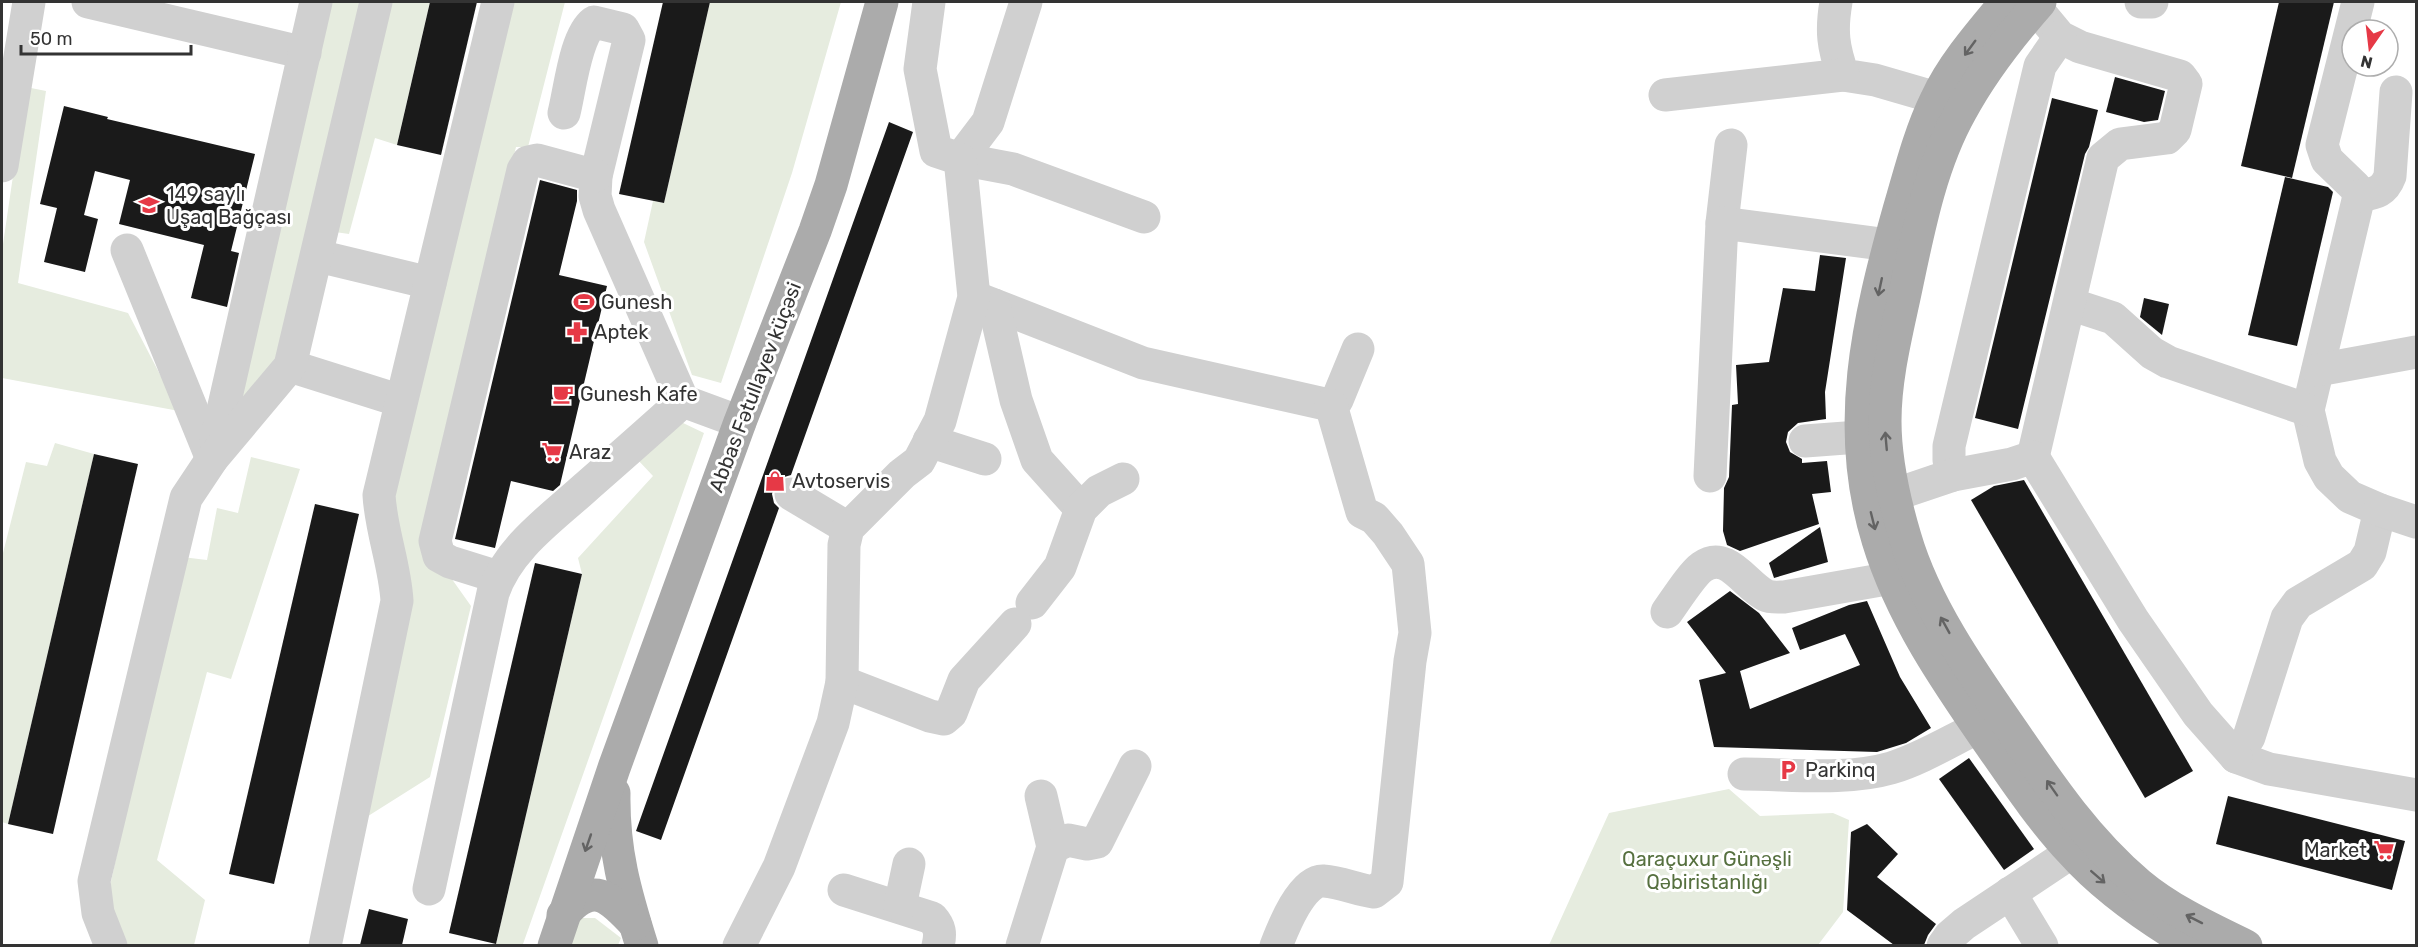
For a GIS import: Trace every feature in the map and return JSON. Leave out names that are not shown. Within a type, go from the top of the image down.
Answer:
[{"type":"main road","name":"Abbas Fətullayev küçəsi","points":[[554,945],[614,768],[740,422],[802,266],[831,185],[882,2]]},
{"type":"main road","points":[[2027,3],[1962,58],[1936,98],[1919,141],[1889,245],[1863,369],[1859,437],[1868,499],[1878,540],[1892,578],[1925,646],[1969,688],[2089,836],[2114,861],[2141,886],[2177,911],[2246,945]]},
{"type":"main road","points":[[2027,3],[1960,112],[1943,149],[1928,195],[1911,264],[1888,381],[1886,438],[1894,495],[1908,547],[1929,598],[1952,639],[1969,688],[1978,727],[2038,813],[2072,852],[2129,903],[2167,930],[2194,945]]},
{"type":"main road","points":[[614,768],[613,828],[620,872],[639,935]]},
{"type":"main road","points":[[563,915],[582,896],[594,895],[616,904],[639,935]]},
{"type":"street","points":[[2,166],[29,2]]},
{"type":"street","points":[[88,2],[305,53]]},
{"type":"street","points":[[212,459],[316,2]]},
{"type":"street","points":[[111,945],[98,913],[94,881],[186,498],[212,459],[290,366],[318,256],[376,2]]},
{"type":"street","points":[[325,945],[397,601],[396,581],[380,510],[379,495],[498,2]]},
{"type":"street","points":[[929,2],[920,69],[936,151],[960,159],[1013,169],[1144,217]]},
{"type":"street","points":[[1026,2],[988,122],[960,159],[984,301],[1016,400],[1037,460],[1081,509]]},
{"type":"street","points":[[1836,2],[1832,22],[1833,42],[1843,75]]},
{"type":"street","points":[[2141,2],[2152,2]]},
{"type":"street","points":[[2358,2],[2322,145],[2327,160],[2355,186],[2359,196],[2308,410],[2320,461],[2329,477],[2350,497],[2416,522]]},
{"type":"street","points":[[2027,3],[2060,37],[2080,47],[2181,76],[2186,84],[2175,130],[2167,138],[2120,144],[2103,158],[2034,457],[2133,620],[2198,714],[2236,757],[2269,770],[2416,795]]},
{"type":"street","points":[[564,113],[581,40],[587,27],[594,22],[623,29],[629,40],[596,176],[595,196],[599,210],[683,401],[740,422]]},
{"type":"street","points":[[1953,475],[1949,460],[1949,446],[2037,78],[2040,66],[2060,37]]},
{"type":"street","points":[[1665,95],[1843,75],[1875,80],[1936,98]]},
{"type":"street","points":[[2359,196],[2381,192],[2390,176],[2396,92]]},
{"type":"street","points":[[1710,476],[1722,223],[1731,145]]},
{"type":"street","points":[[498,577],[450,562],[439,556],[435,541],[523,170],[528,162],[537,160],[596,176]]},
{"type":"street","points":[[1722,223],[1889,245]]},
{"type":"street","points":[[127,250],[212,459]]},
{"type":"street","points":[[318,256],[430,283]]},
{"type":"street","points":[[984,301],[1143,363],[1331,405]]},
{"type":"street","points":[[739,945],[779,867],[833,723],[842,682],[844,546],[848,528],[902,474],[919,461],[940,421],[984,301]]},
{"type":"street","points":[[2070,304],[2113,318],[2152,352],[2168,362],[2308,410]]},
{"type":"street","points":[[1331,405],[1337,400],[1358,349]]},
{"type":"street","points":[[2318,370],[2416,352]]},
{"type":"street","points":[[290,366],[401,401]]},
{"type":"street","points":[[429,889],[498,577],[508,561],[532,535],[683,401]]},
{"type":"street","points":[[1276,945],[1300,896],[1308,886],[1322,880],[1374,892],[1387,882],[1410,661],[1415,633],[1408,564],[1374,518],[1362,512],[1331,405]]},
{"type":"street","points":[[1805,441],[1859,437]]},
{"type":"street","points":[[929,441],[985,459]]},
{"type":"street","points":[[1894,495],[1953,475],[2012,464],[2034,457]]},
{"type":"street","points":[[842,682],[930,716],[944,719],[951,713],[964,680],[1060,567],[1081,509],[1099,491],[1123,479]]},
{"type":"street","points":[[790,494],[848,528]]},
{"type":"street","points":[[2236,757],[2249,736],[2287,618],[2298,603],[2361,566],[2370,552],[2380,510]]},
{"type":"street","points":[[1667,612],[1701,567],[1716,561],[1729,565],[1757,590],[1768,596],[1784,597],[1892,578]]},
{"type":"street","points":[[1744,774],[1858,774],[1890,768],[1918,757],[1978,727]]},
{"type":"street","points":[[1053,848],[1068,840],[1087,844],[1097,842],[1135,766]]},
{"type":"street","points":[[1022,945],[1053,848],[1041,796]]},
{"type":"street","points":[[1943,945],[1964,924],[2072,852]]},
{"type":"street","points":[[900,906],[909,864]]},
{"type":"street","points":[[844,890],[932,918],[939,926],[938,945]]},
{"type":"street","points":[[2010,893],[2042,945]]},
{"type":"green space","points":[[328,2],[363,2],[279,363],[230,413]]},
{"type":"green space","points":[[384,2],[430,2],[397,145],[375,138],[349,234],[328,231]]},
{"type":"green space","points":[[514,2],[565,2],[528,147],[516,147],[419,542],[449,575],[471,606],[430,777],[365,818],[390,487]]},
{"type":"green space","points":[[710,2],[841,2],[792,173],[721,383],[692,375],[644,242],[653,201],[664,203]]},
{"type":"green space","points":[[26,87],[46,91],[18,283],[128,313],[179,411],[2,378],[2,251]]},
{"type":"green space","points":[[681,422],[704,433],[523,944],[496,944],[582,574],[578,558],[653,476],[637,459]]},
{"type":"green space","points":[[55,443],[94,454],[8,824],[2,822],[2,557],[26,462],[47,466]]},
{"type":"green space","points":[[251,457],[300,469],[231,679],[207,672],[157,860],[205,900],[194,945],[125,945],[108,895],[182,557],[207,560],[217,508],[238,513]]},
{"type":"green space","name":"Qaraçuxur Günəşli Qəbiristanlığı","points":[[1729,789],[1760,816],[1833,813],[1849,820],[1843,912],[1818,945],[1549,945],[1609,813]]},
{"type":"green space","points":[[578,918],[595,918],[621,938],[618,945],[568,946]]},
{"type":"building","points":[[430,2],[477,2],[441,155],[397,145]]},
{"type":"building","points":[[663,2],[710,2],[664,203],[619,194]]},
{"type":"building","points":[[2279,2],[2334,2],[2292,178],[2241,166]]},
{"type":"building","points":[[2115,77],[2165,91],[2158,120],[2144,122],[2106,112]]},
{"type":"building","points":[[2052,98],[2098,110],[2089,147],[2085,154],[2018,429],[1975,418]]},
{"type":"building","points":[[64,106],[108,117],[107,119],[255,154],[231,251],[239,253],[227,307],[191,298],[204,245],[119,224],[130,180],[95,171],[84,215],[98,219],[85,272],[44,262],[57,208],[40,204]]},
{"type":"building","name":"Avtoservis","points":[[889,122],[913,132],[791,475],[781,478],[775,485],[772,494],[774,503],[779,508],[661,840],[636,831]]},
{"type":"building","points":[[2285,177],[2328,187],[2333,192],[2297,346],[2248,335]]},
{"type":"building","points":[[540,180],[577,190],[577,201],[559,275],[607,286],[560,485],[553,491],[511,481],[495,548],[455,539]]},
{"type":"building","points":[[1820,255],[1846,258],[1825,392],[1826,419],[1798,423],[1788,432],[1786,442],[1790,452],[1802,459],[1802,463],[1827,461],[1831,492],[1812,494],[1819,524],[1740,551],[1727,545],[1723,531],[1724,488],[1729,477],[1732,405],[1738,404],[1736,365],[1769,362],[1783,288],[1815,291]]},
{"type":"building","points":[[2144,298],[2169,304],[2162,335],[2140,317]]},
{"type":"building","points":[[94,454],[138,464],[53,834],[8,824]]},
{"type":"building","points":[[2024,480],[2193,771],[2145,798],[1971,500],[1994,486]]},
{"type":"building","points":[[315,504],[359,514],[274,884],[229,874]]},
{"type":"building","points":[[1820,527],[1828,562],[1774,578],[1769,563]]},
{"type":"building","points":[[535,563],[582,574],[496,944],[449,933]]},
{"type":"building","points":[[1730,591],[1759,613],[1790,653],[1740,671],[1750,709],[1860,665],[1845,634],[1800,650],[1792,628],[1849,605],[1867,601],[1900,677],[1931,728],[1906,743],[1877,752],[1714,747],[1699,680],[1726,673],[1687,622]]},
{"type":"building","points":[[1969,758],[2034,849],[2004,870],[1939,779]]},
{"type":"building","points":[[2228,796],[2405,841],[2392,890],[2216,844]]},
{"type":"building","points":[[1867,824],[1898,854],[1877,877],[1936,924],[1924,945],[1894,945],[1847,910],[1851,832]]},
{"type":"building","points":[[369,909],[408,919],[402,945],[360,945]]},
{"type":"place","name":"149 saylı Uşaq Bağçası","points":[[149,205]]},
{"type":"place","name":"Gunesh","points":[[584,302]]},
{"type":"place","name":"Aptek","points":[[577,332]]},
{"type":"place","name":"Gunesh Kafe","points":[[563,394]]},
{"type":"place","name":"Araz","points":[[552,452]]},
{"type":"place","name":"Avtoservis","points":[[775,481]]},
{"type":"place","name":"Parkinq","points":[[1788,770]]},
{"type":"place","name":"Market","points":[[2384,850]]}]
